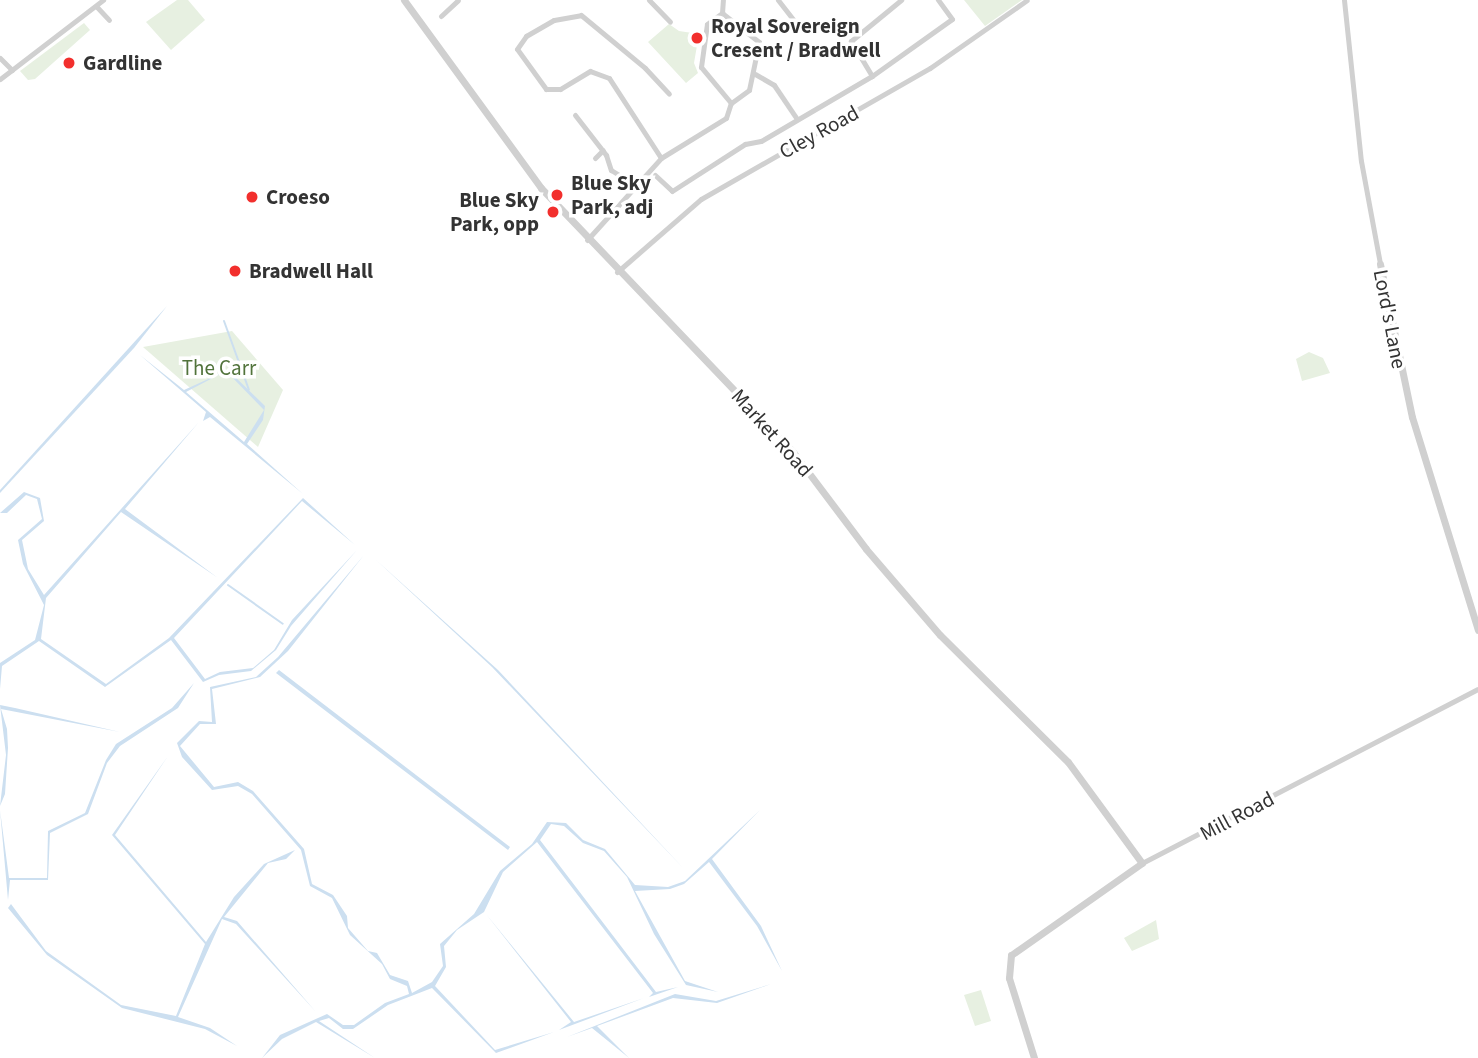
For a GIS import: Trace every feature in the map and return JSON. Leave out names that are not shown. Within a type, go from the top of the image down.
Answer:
[{"type":"street","points":[[0,79],[103,0]]},
{"type":"street","name":"Market Road","points":[[404,0],[452,71],[541,188],[617,272],[793,452],[866,549],[940,635],[1068,762],[1142,863]]},
{"type":"street","points":[[441,16],[458,0]]},
{"type":"street","points":[[649,0],[670,22]]},
{"type":"street","points":[[723,0],[722,13],[707,24],[701,67],[731,103]]},
{"type":"street","points":[[778,0],[797,24]]},
{"type":"street","points":[[872,76],[851,41],[901,0]]},
{"type":"street","points":[[655,175],[672,191],[745,144],[761,141],[796,118],[872,76],[953,19],[938,0]]},
{"type":"street","name":"Cley Road","points":[[617,272],[701,199],[930,68],[1027,0]]},
{"type":"street","name":"Lord's Lane","points":[[1344,0],[1361,161],[1408,405],[1478,630]]},
{"type":"street","points":[[96,6],[109,20]]},
{"type":"street","points":[[722,13],[759,42],[755,74],[743,99],[731,103]]},
{"type":"street","points":[[661,158],[609,78],[590,71],[560,89],[545,89],[517,49],[527,36],[554,20],[581,15],[645,68],[669,94]]},
{"type":"street","points":[[0,58],[12,70]]},
{"type":"street","points":[[755,74],[774,85],[796,118]]},
{"type":"street","points":[[587,240],[638,187],[661,158],[726,118],[731,103]]},
{"type":"street","points":[[575,115],[603,150],[611,170],[638,187]]},
{"type":"street","points":[[595,158],[603,150]]},
{"type":"street","name":"Mill Road","points":[[1034,1058],[1009,978],[1009,961],[1026,942],[1142,863],[1478,689]]},
{"type":"green space","points":[[177,0],[188,0],[205,20],[171,50],[146,22]]},
{"type":"green space","points":[[964,0],[1022,0],[985,26]]},
{"type":"green space","points":[[84,23],[90,30],[35,79],[28,80],[20,71]]},
{"type":"green space","points":[[669,24],[679,31],[699,34],[694,63],[698,73],[686,83],[648,42]]},
{"type":"green space","name":"The Carr","points":[[232,331],[283,390],[258,447],[143,347]]},
{"type":"green space","points":[[1309,352],[1323,358],[1330,373],[1302,381],[1296,359]]},
{"type":"green space","points":[[1156,920],[1159,939],[1132,951],[1124,938]]},
{"type":"green space","points":[[981,990],[991,1021],[975,1026],[964,995]]},
{"type":"water","points":[[167,306],[134,348],[0,493],[0,490]]},
{"type":"water","points":[[140,355],[184,390],[228,370],[265,406],[263,420],[247,444],[303,494],[210,417],[203,421],[206,412]],"holes":[[[226,371],[264,410],[244,442],[186,392]]]},
{"type":"water","points":[[199,422],[125,509],[218,578],[121,512],[46,598],[41,639],[106,684],[169,638],[303,498],[355,545],[302,501],[174,638],[205,679],[220,672],[253,668],[274,650],[292,620],[357,550],[291,626],[276,650],[251,671],[219,675],[203,682],[171,640],[105,687],[39,641],[2,666],[0,689],[0,663],[35,640],[44,605],[23,564],[18,540],[42,519],[37,499],[26,495],[7,513],[0,513],[24,492],[40,498],[44,521],[22,540],[28,569],[44,595]]},
{"type":"water","points":[[364,555],[288,651],[260,677],[212,689],[216,724],[200,724],[180,746],[214,787],[238,782],[253,791],[304,849],[312,884],[333,895],[347,916],[348,928],[368,951],[377,953],[390,975],[408,981],[412,993],[432,982],[443,966],[440,944],[474,914],[500,871],[532,844],[547,822],[566,823],[583,840],[605,849],[635,885],[668,887],[685,881],[760,810],[712,859],[761,926],[782,971],[757,926],[709,862],[684,884],[670,889],[635,891],[685,981],[718,992],[686,985],[654,934],[627,877],[604,851],[583,843],[564,826],[551,824],[540,840],[656,992],[678,987],[649,997],[653,993],[537,842],[503,872],[484,912],[457,930],[444,946],[446,967],[435,986],[495,1050],[554,1032],[496,1053],[432,988],[388,1005],[353,1029],[343,1029],[329,1018],[319,1021],[375,1058],[316,1022],[282,1039],[262,1058],[280,1035],[327,1014],[343,1025],[354,1025],[385,1003],[409,994],[407,986],[390,979],[382,964],[350,935],[332,898],[310,886],[301,850],[252,794],[238,786],[212,790],[182,757],[177,743],[199,721],[212,722],[210,687],[256,677],[278,657]]},
{"type":"water","points":[[375,559],[498,670],[685,870],[492,667]]},
{"type":"water","points":[[279,670],[510,847],[508,850],[276,673]]},
{"type":"water","points":[[194,683],[178,708],[120,746],[107,763],[88,814],[50,833],[48,880],[10,880],[8,900],[0,810],[9,878],[47,878],[48,831],[85,813],[106,760],[116,744],[172,708]]},
{"type":"water","points":[[0,705],[120,732],[1,709],[7,729],[8,748],[5,794],[0,806],[6,755]]},
{"type":"water","points":[[168,756],[115,835],[206,942],[234,897],[264,864],[295,850],[286,859],[268,863],[224,917],[237,921],[316,1012],[236,924],[222,919],[178,1017],[210,1028],[237,1046],[205,1029],[122,1008],[47,955],[8,908],[11,904],[46,951],[121,1005],[176,1016],[205,944],[112,835]]},
{"type":"water","points":[[486,914],[574,1022],[644,998],[559,1030],[571,1022]]},
{"type":"water","points":[[771,984],[717,1003],[673,998],[597,1026],[629,1058],[592,1028],[567,1037],[675,994],[716,1001]]},
{"type":"waterway","points":[[224,321],[249,390]]},
{"type":"waterway","points":[[228,585],[283,624]]},
{"type":"place","name":"Royal Sovereign Cresent / Bradwell","points":[[697,38]]},
{"type":"place","name":"Gardline","points":[[69,63]]},
{"type":"place","name":"Blue Sky Park, adj","points":[[557,195]]},
{"type":"place","name":"Croeso","points":[[252,197]]},
{"type":"place","name":"Blue Sky Park, opp","points":[[553,212]]},
{"type":"place","name":"Bradwell Hall","points":[[235,271]]}]
